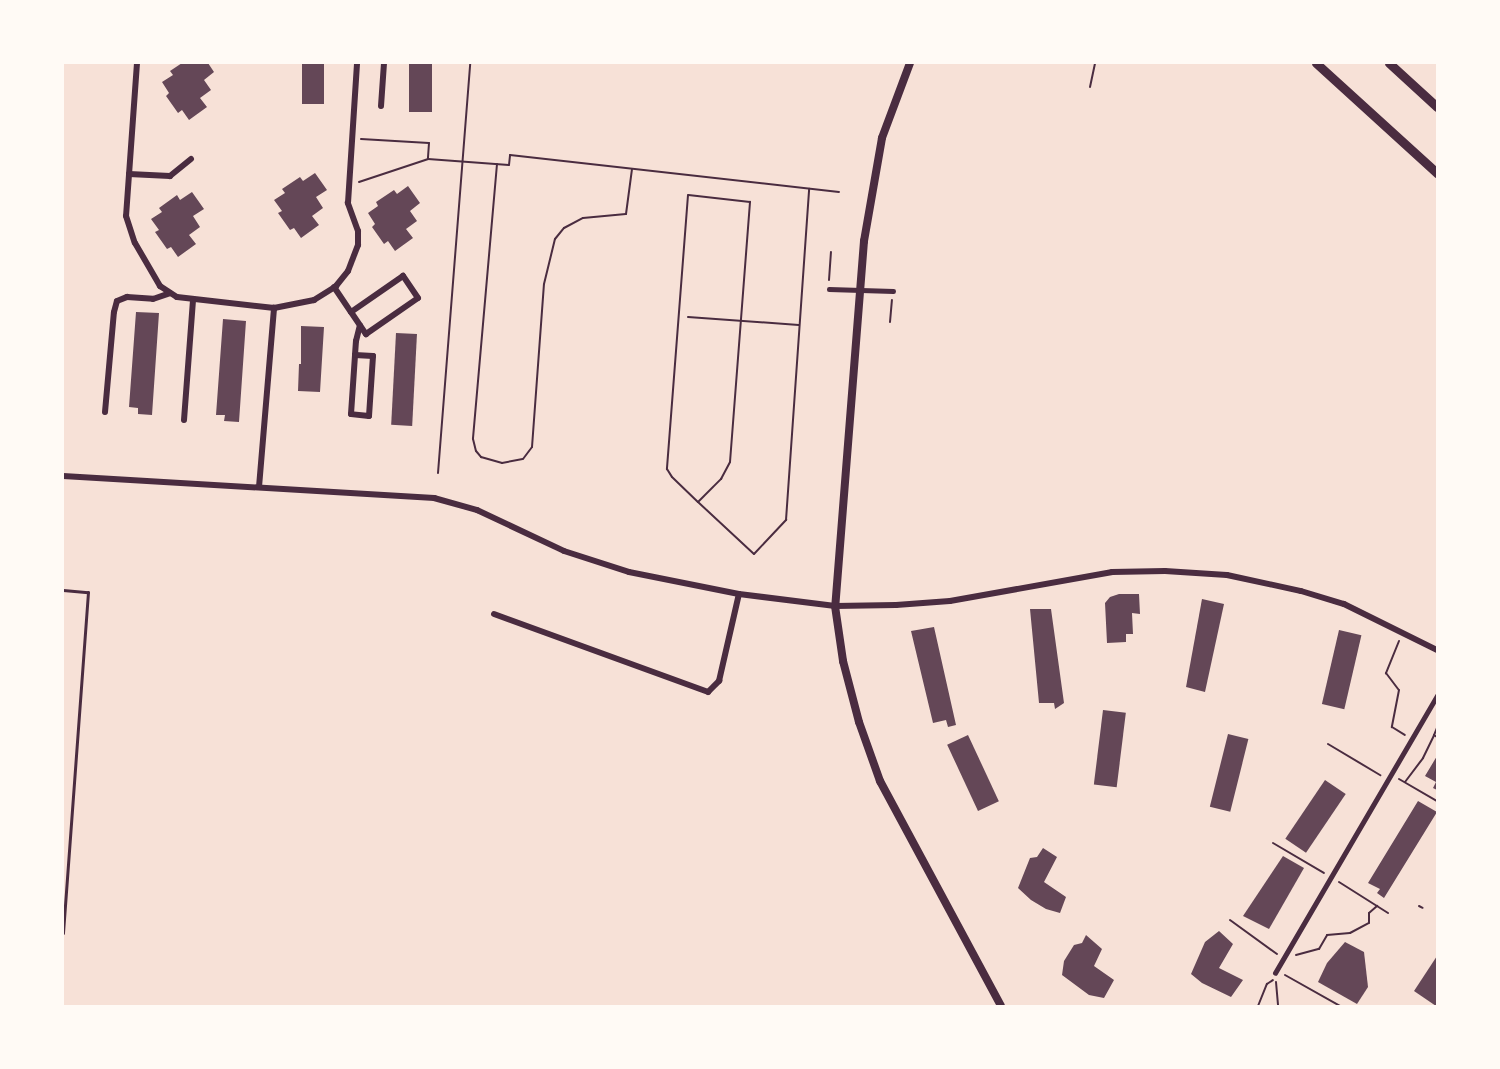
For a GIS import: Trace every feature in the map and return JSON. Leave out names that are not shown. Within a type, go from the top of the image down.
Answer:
[{"type":"main road","points":[[1316,63],[1437,173]]},
{"type":"main road","points":[[1389,63],[1437,107]]},
{"type":"street","points":[[137,63],[126,216],[135,243],[160,286],[170,293],[193,301],[274,308],[314,300],[334,287],[348,271],[358,245],[358,231],[348,203],[357,63]]},
{"type":"street","points":[[381,106],[384,63]]},
{"type":"street","points":[[910,63],[882,138],[864,241],[835,606],[843,661],[859,722],[880,781],[1001,1006]]},
{"type":"street","points":[[129,174],[170,176],[191,159]]},
{"type":"street","points":[[334,287],[351,312],[360,325],[366,334],[418,298],[403,276],[351,312]]},
{"type":"street","points":[[829,289],[893,291]]},
{"type":"street","points":[[105,412],[114,312],[117,301],[127,297],[153,299],[170,293]]},
{"type":"street","points":[[184,420],[193,301]]},
{"type":"street","points":[[259,487],[274,308]]},
{"type":"street","points":[[355,354],[373,356],[369,416],[351,414],[355,354],[360,325]]},
{"type":"street","points":[[63,476],[434,498],[477,510],[552,546],[607,566],[657,579],[740,594],[835,606],[950,601],[1112,572],[1200,572],[1252,579],[1344,604],[1437,650]]},
{"type":"street","points":[[494,614],[708,692],[719,681],[740,594]]},
{"type":"street","points":[[1276,974],[1437,696]]},
{"type":"lane","points":[[63,590],[88,592],[63,933]]},
{"type":"path","points":[[438,473],[470,63]]},
{"type":"path","points":[[1090,87],[1095,63]]},
{"type":"path","points":[[352,138],[429,143],[428,159]]},
{"type":"path","points":[[349,186],[428,159],[509,165],[510,155],[839,192]]},
{"type":"path","points":[[497,164],[473,439],[474,447],[481,457],[502,463],[523,459],[532,447],[544,285],[555,239],[564,228],[583,218],[626,214],[632,169]]},
{"type":"path","points":[[698,502],[729,468],[750,202],[688,195],[667,469],[672,477],[698,502],[753,554],[786,520],[809,189]]},
{"type":"path","points":[[829,289],[831,252]]},
{"type":"path","points":[[890,322],[893,291]]},
{"type":"path","points":[[688,317],[800,326]]},
{"type":"path","points":[[1399,641],[1386,673],[1399,690],[1392,727],[1412,739]]},
{"type":"path","points":[[1405,782],[1423,758],[1437,728]]},
{"type":"path","points":[[1328,744],[1388,780]]},
{"type":"path","points":[[1391,774],[1437,801]]},
{"type":"path","points":[[1273,843],[1388,913]]},
{"type":"path","points":[[1230,920],[1284,959],[1318,949],[1327,935],[1350,933],[1369,923],[1370,913],[1377,906]]},
{"type":"path","points":[[1258,1006],[1267,984],[1276,974]]},
{"type":"path","points":[[1276,974],[1278,1006]]},
{"type":"path","points":[[1276,974],[1340,1006]]},
{"type":"building","points":[[182,63],[208,63],[214,72],[204,80],[211,90],[200,98],[207,107],[189,120],[182,110],[178,113],[166,96],[169,93],[162,82],[173,75],[170,71]]},
{"type":"building","points":[[302,63],[324,63],[324,104],[302,104]]},
{"type":"building","points":[[409,63],[432,63],[432,112],[409,112]]},
{"type":"building","points":[[315,173],[327,190],[316,197],[323,208],[312,216],[319,225],[301,238],[294,228],[290,230],[278,213],[282,211],[274,200],[285,193],[282,189],[300,177],[303,181]]},
{"type":"building","points":[[408,186],[420,203],[410,211],[417,221],[406,229],[413,238],[395,251],[388,241],[384,244],[372,227],[375,224],[368,213],[378,206],[376,202],[394,190],[397,194]]},
{"type":"building","points":[[192,192],[204,209],[193,216],[200,227],[189,235],[196,244],[178,257],[171,247],[167,249],[155,232],[159,230],[151,219],[162,212],[159,208],[177,195],[180,200]]},
{"type":"building","points":[[136,312],[159,313],[152,415],[138,414],[138,408],[129,407]]},
{"type":"building","points":[[223,319],[246,321],[239,422],[224,421],[225,415],[216,415]]},
{"type":"building","points":[[301,326],[324,327],[320,392],[298,391]]},
{"type":"building","points":[[396,333],[417,334],[412,426],[391,425]]},
{"type":"building","points":[[1119,594],[1139,594],[1140,614],[1132,613],[1133,634],[1126,634],[1126,642],[1107,643],[1105,603],[1110,597]]},
{"type":"building","points":[[1202,599],[1224,604],[1205,692],[1186,687]]},
{"type":"building","points":[[1030,609],[1051,609],[1064,703],[1055,709],[1054,703],[1039,703]]},
{"type":"building","points":[[934,627],[956,725],[948,727],[946,720],[933,723],[911,631]]},
{"type":"building","points":[[1339,630],[1361,635],[1344,709],[1322,704]]},
{"type":"building","points":[[1103,710],[1126,713],[1117,787],[1094,784]]},
{"type":"building","points":[[1228,734],[1248,739],[1230,812],[1210,807]]},
{"type":"building","points":[[968,735],[999,801],[978,811],[947,745]]},
{"type":"building","points":[[1437,756],[1437,790],[1433,788],[1436,782],[1425,776]]},
{"type":"building","points":[[1325,780],[1346,794],[1306,853],[1285,839]]},
{"type":"building","points":[[1418,801],[1437,812],[1384,898],[1377,893],[1380,889],[1368,883]]},
{"type":"building","points":[[1043,848],[1057,857],[1044,882],[1066,897],[1060,913],[1046,909],[1031,900],[1018,888],[1030,858],[1037,857]]},
{"type":"building","points":[[1283,856],[1304,868],[1269,929],[1243,916]]},
{"type":"building","points":[[1219,931],[1233,944],[1219,968],[1243,980],[1231,997],[1202,983],[1191,974],[1205,942]]},
{"type":"building","points":[[1086,935],[1102,949],[1094,966],[1114,980],[1104,998],[1089,995],[1062,975],[1064,961],[1074,945],[1082,943]]},
{"type":"building","points":[[1345,942],[1364,952],[1368,987],[1357,1004],[1318,982],[1327,963]]},
{"type":"building","points":[[1437,956],[1437,1006],[1436,1006],[1414,991]]}]
